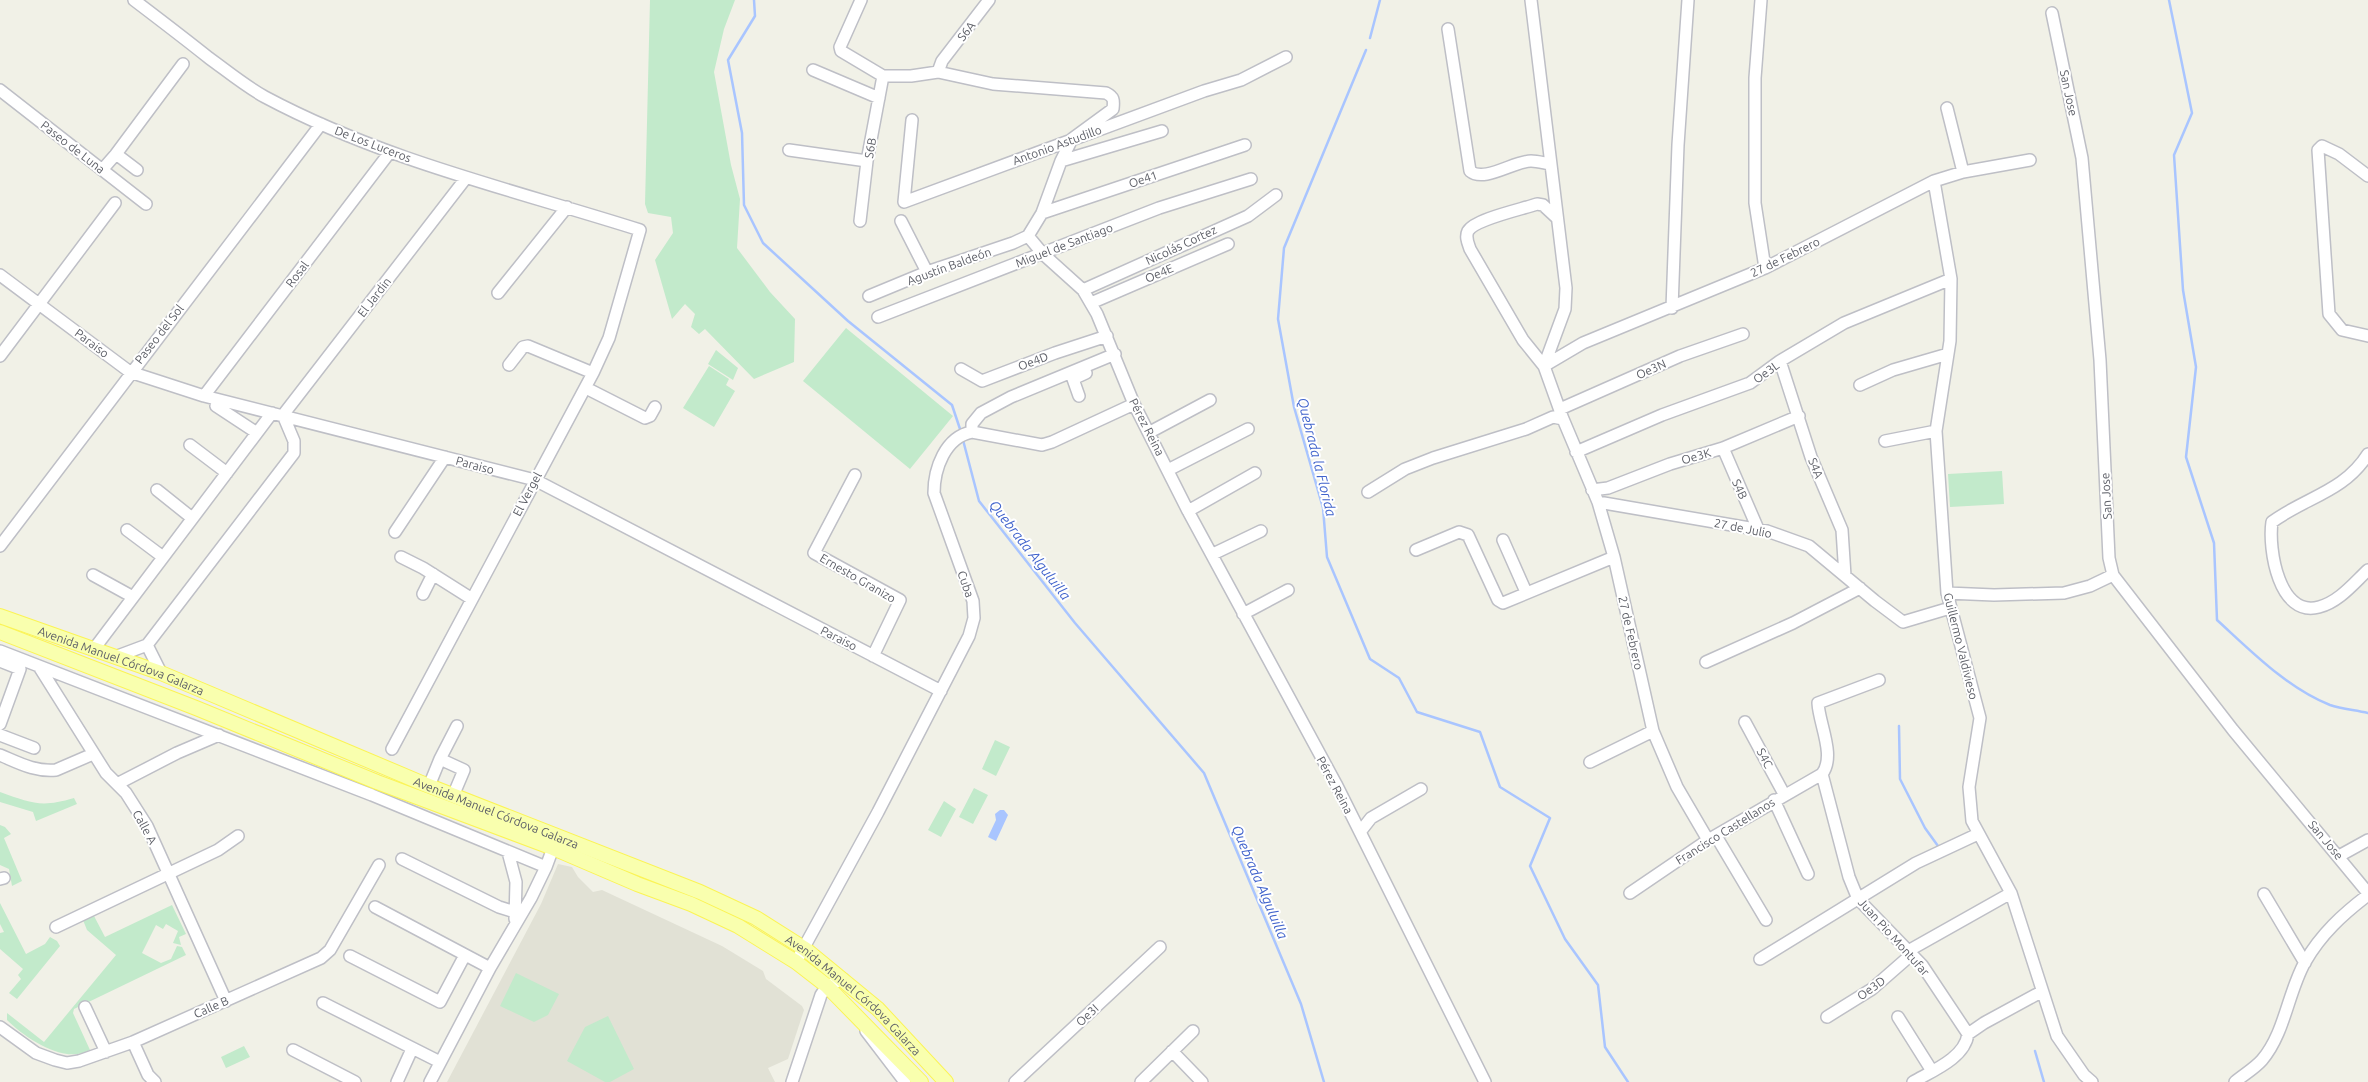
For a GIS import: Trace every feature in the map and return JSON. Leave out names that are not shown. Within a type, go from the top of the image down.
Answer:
[{"type":"main road","name":"Avenida Manuel Córdova Galarza","points":[[0,616],[161,673],[429,786],[700,892],[756,918],[805,949],[878,1009],[946,1082]]},
{"type":"main road","name":"Avenida Manuel Córdova Galarza","points":[[0,632],[196,708],[374,788],[439,804],[691,904],[738,926],[796,962],[827,986],[921,1082]]},
{"type":"street","name":"De Los Luceros","points":[[134,0],[236,78],[264,96],[321,124],[390,152],[466,178],[640,230]]},
{"type":"street","points":[[861,0],[840,43],[841,52],[883,76],[911,76],[940,66],[993,84],[1106,93],[1112,96],[1114,100],[1113,108],[1072,139],[1061,161],[1042,213],[1028,236]]},
{"type":"street","name":"S6A","points":[[940,66],[989,0]]},
{"type":"street","points":[[1672,308],[1678,145],[1688,0]]},
{"type":"street","points":[[1761,0],[1755,78],[1755,204],[1765,268]]},
{"type":"street","points":[[1532,4],[1566,288],[1565,309],[1544,366]]},
{"type":"street","name":"San Jose","points":[[2052,13],[2082,158],[2100,360],[2109,558],[2113,575],[2233,730],[2339,856],[2368,894]]},
{"type":"street","points":[[1448,29],[1470,171],[1478,175],[1486,174],[1530,161],[1550,164]]},
{"type":"street","name":"Antonio Astudillo","points":[[912,120],[904,202],[1072,139],[1241,80],[1286,57]]},
{"type":"street","points":[[102,170],[183,64]]},
{"type":"street","points":[[813,70],[879,98]]},
{"type":"street","name":"S6B","points":[[860,221],[883,76]]},
{"type":"street","name":"Paseo de Luna","points":[[0,90],[146,204]]},
{"type":"street","points":[[1947,108],[1963,172]]},
{"type":"street","name":"Paseo del Sol","points":[[0,546],[130,372],[321,124]]},
{"type":"street","points":[[1061,161],[1162,131]]},
{"type":"street","name":"Oe41","points":[[1042,213],[1245,145]]},
{"type":"street","points":[[2368,176],[2332,150],[2322,146],[2318,150],[2329,314],[2342,330],[2368,336]]},
{"type":"street","points":[[789,150],[868,161]]},
{"type":"street","name":"Rosal","points":[[204,396],[390,152]]},
{"type":"street","points":[[116,154],[137,170]]},
{"type":"street","name":"27 de Febrero","points":[[1766,920],[1678,787],[1653,731],[1614,557],[1598,502],[1576,452],[1544,366],[1583,342],[1672,308],[1765,268],[1934,181],[1963,172],[2030,160]]},
{"type":"street","name":"El Jardin","points":[[94,649],[257,433],[277,414],[466,178]]},
{"type":"street","name":"Miguel de Santiago","points":[[878,316],[1159,208],[1251,179]]},
{"type":"street","name":"Guillermo Valdivieso","points":[[1934,181],[1951,280],[1948,354],[1936,431],[1947,593],[1980,718],[1969,787],[1972,821],[2011,893],[2028,941],[2041,992],[2057,1036],[2084,1075],[2092,1082]]},
{"type":"street","name":"Nicolás Cortez","points":[[1083,290],[1248,216],[1276,195]]},
{"type":"street","points":[[0,356],[116,203]]},
{"type":"street","points":[[1544,366],[1523,340],[1470,249],[1467,232],[1472,226],[1481,222],[1537,204],[1543,205],[1557,218]]},
{"type":"street","points":[[498,293],[567,207]]},
{"type":"street","points":[[901,221],[927,272]]},
{"type":"street","name":"El Vergel","points":[[392,749],[586,388],[609,338],[640,230]]},
{"type":"street","name":"Pérez Reina","points":[[1028,236],[1043,254],[1083,290],[1091,303],[1116,357],[1134,404],[1150,432],[1188,511],[1213,554],[1243,614],[1360,832],[1485,1082]]},
{"type":"street","name":"Agustín Baldeón","points":[[869,296],[927,272],[1028,236]]},
{"type":"street","name":"Oe4E","points":[[1091,303],[1228,244]]},
{"type":"street","name":"Paraiso","points":[[0,275],[130,372],[204,396],[535,480],[941,691]]},
{"type":"street","name":"Oe3L","points":[[1576,452],[1662,415],[1750,383],[1780,362],[1860,316],[1951,280]]},
{"type":"street","name":"Oe3N","points":[[1368,492],[1405,469],[1433,458],[1526,429],[1680,356],[1743,334]]},
{"type":"street","name":"Oe4D","points":[[961,369],[982,381],[1054,353],[1107,336]]},
{"type":"street","points":[[509,366],[523,347],[528,346],[593,373]]},
{"type":"street","points":[[1860,385],[1893,370],[1948,354]]},
{"type":"street","points":[[1079,396],[1073,379],[1116,357]]},
{"type":"street","points":[[1116,357],[1036,386],[981,413],[972,424],[972,432],[1042,444],[1052,442],[1134,404]]},
{"type":"street","name":"S4A","points":[[1780,362],[1811,457],[1842,530],[1845,576]]},
{"type":"street","points":[[586,388],[645,418],[650,416],[655,407]]},
{"type":"street","points":[[1150,432],[1210,400]]},
{"type":"street","points":[[216,406],[257,433]]},
{"type":"street","points":[[115,657],[147,645],[294,453],[294,440],[277,414]]},
{"type":"street","name":"Oe3K","points":[[1592,490],[1608,488],[1670,464],[1723,448],[1799,416]]},
{"type":"street","points":[[1168,470],[1248,429]]},
{"type":"street","points":[[1885,441],[1936,431]]},
{"type":"street","name":"Cuba","points":[[796,962],[805,949],[969,636],[974,618],[972,601],[934,493],[934,477],[940,460],[951,445],[966,433],[972,432]]},
{"type":"street","points":[[190,445],[227,473]]},
{"type":"street","name":"S4B","points":[[1723,448],[1758,529]]},
{"type":"street","points":[[2368,454],[2360,468],[2340,485],[2282,514],[2272,522],[2270,539],[2284,592],[2292,600],[2308,608],[2317,608],[2336,599],[2368,570]]},
{"type":"street","points":[[395,532],[445,457]]},
{"type":"street","points":[[1188,511],[1255,473]]},
{"type":"street","name":"Ernesto Granizo","points":[[855,475],[814,553],[900,600],[873,656]]},
{"type":"street","points":[[156,490],[192,518]]},
{"type":"street","name":"27 de Julio","points":[[1598,502],[1758,529],[1809,546],[1903,622],[1950,608]]},
{"type":"street","points":[[127,530],[163,557]]},
{"type":"street","points":[[1213,554],[1261,531]]},
{"type":"street","points":[[1416,550],[1463,532],[1468,535],[1498,600],[1503,603],[1614,557]]},
{"type":"street","points":[[1503,540],[1526,592]]},
{"type":"street","points":[[401,557],[472,599]]},
{"type":"street","points":[[424,594],[432,574]]},
{"type":"street","points":[[93,575],[133,597]]},
{"type":"street","points":[[1947,593],[1994,595],[2064,593],[2090,586],[2113,575]]},
{"type":"street","points":[[1706,662],[1793,623],[1860,588]]},
{"type":"street","points":[[1243,614],[1288,590]]},
{"type":"street","points":[[147,645],[161,673]]},
{"type":"street","points":[[0,651],[40,668],[219,735],[374,788],[434,820],[546,867]]},
{"type":"street","points":[[0,661],[20,669],[0,724]]},
{"type":"street","name":"Calle A","points":[[40,668],[106,773],[126,794],[147,826],[226,1000]]},
{"type":"street","points":[[1822,774],[1826,769],[1828,759],[1818,703],[1879,680]]},
{"type":"street","name":"S4C","points":[[1745,722],[1784,794]]},
{"type":"street","points":[[429,786],[457,726]]},
{"type":"street","points":[[1590,762],[1653,731]]},
{"type":"street","points":[[0,734],[34,748]]},
{"type":"street","points":[[117,784],[161,761],[219,735]]},
{"type":"street","points":[[0,756],[33,769],[49,771],[56,770],[94,754]]},
{"type":"street","points":[[440,759],[464,770],[454,796]]},
{"type":"street","name":"Francisco Castellanos","points":[[1630,893],[1712,838],[1784,794],[1822,774]]},
{"type":"street","name":"Juan Pio Montufar","points":[[1822,774],[1849,877],[1858,899],[1922,965],[1968,1034]]},
{"type":"street","points":[[1360,832],[1371,818],[1421,789]]},
{"type":"street","points":[[1774,800],[1808,874]]},
{"type":"street","points":[[434,820],[439,804]]},
{"type":"street","points":[[1760,959],[1916,863],[1978,834]]},
{"type":"street","points":[[56,927],[218,850],[238,836]]},
{"type":"street","points":[[2339,856],[2368,840]]},
{"type":"street","points":[[430,1082],[490,968],[531,898],[553,848]]},
{"type":"street","points":[[508,852],[516,882],[514,926]]},
{"type":"street","points":[[402,859],[499,907],[515,912]]},
{"type":"street","name":"Calle B","points":[[0,1026],[36,1053],[56,1060],[80,1062],[133,1042],[326,954],[379,865]]},
{"type":"street","name":"Oe3D","points":[[1827,1017],[1872,989],[1910,952],[2011,893]]},
{"type":"street","points":[[2264,894],[2305,963]]},
{"type":"street","points":[[2235,1082],[2261,1061],[2270,1048],[2305,963],[2323,935],[2344,913],[2368,894]]},
{"type":"street","points":[[375,907],[490,968]]},
{"type":"street","name":"Oe3I","points":[[1015,1082],[1160,947]]},
{"type":"street","points":[[350,956],[444,1004],[465,955]]},
{"type":"street","points":[[792,1082],[811,1020],[821,995],[827,986],[843,979]]},
{"type":"street","points":[[1913,1082],[1962,1051],[1967,1042],[1968,1034],[1984,1023],[2041,992]]},
{"type":"street","points":[[323,1003],[440,1062]]},
{"type":"street","points":[[85,1007],[106,1052]]},
{"type":"street","points":[[854,1012],[876,1047],[905,1082]]},
{"type":"street","points":[[1898,1017],[1932,1071]]},
{"type":"street","points":[[1141,1082],[1193,1031]]},
{"type":"street","points":[[133,1042],[148,1075],[154,1082]]},
{"type":"street","points":[[397,1082],[412,1049]]},
{"type":"street","points":[[293,1050],[355,1082]]},
{"type":"street","points":[[1172,1050],[1202,1082]]},
{"type":"shaded area","points":[[558,864],[572,867],[578,877],[593,892],[602,890],[722,946],[763,971],[766,979],[802,1006],[804,1010],[788,1059],[768,1068],[775,1082],[447,1082],[541,904]]},
{"type":"green space","points":[[650,0],[735,0],[724,29],[714,72],[731,165],[740,199],[737,248],[770,292],[795,319],[794,362],[754,379],[705,329],[699,334],[691,327],[695,314],[685,304],[672,319],[655,260],[673,233],[671,217],[648,213],[645,204]]},
{"type":"green space","points":[[846,328],[953,416],[910,469],[803,381]]},
{"type":"green space","points":[[716,350],[738,368],[733,380],[708,364]]},
{"type":"green space","points":[[709,366],[729,379],[726,385],[735,391],[714,427],[683,408]]},
{"type":"green space","points":[[2002,471],[2004,504],[1950,507],[1948,474]]},
{"type":"green space","points":[[995,740],[1010,747],[996,776],[982,769]]},
{"type":"green space","points":[[974,788],[988,795],[973,824],[959,817]]},
{"type":"green space","points":[[0,792],[36,803],[53,803],[74,798],[77,804],[36,821],[33,812],[0,802]]},
{"type":"green space","points":[[944,801],[956,809],[941,837],[928,830]]},
{"type":"green space","points":[[0,825],[5,827],[11,834],[4,838],[22,881],[12,886],[9,869],[0,865]]},
{"type":"green space","points":[[0,903],[26,954],[45,944],[50,937],[57,941],[60,946],[17,999],[9,993],[21,979],[18,975],[23,969],[0,949],[0,933],[4,932],[0,924]]},
{"type":"green space","points":[[172,905],[186,934],[179,937],[181,945],[173,943],[178,931],[166,924],[163,929],[156,925],[142,953],[161,963],[171,959],[177,946],[182,947],[186,955],[74,1009],[73,1013],[90,1050],[80,1054],[57,1052],[24,1034],[7,1020],[7,1013],[44,1042],[116,955],[87,930],[83,920],[94,916],[105,937]]},
{"type":"green space","points":[[516,973],[559,994],[548,1015],[534,1022],[500,1006]]},
{"type":"green space","points":[[608,1016],[634,1069],[610,1082],[605,1082],[567,1061],[585,1027]]},
{"type":"green space","points":[[244,1046],[250,1057],[226,1068],[221,1057]]},
{"type":"water","points":[[1000,810],[1004,810],[1008,815],[996,841],[988,837],[996,820],[995,814]]},
{"type":"waterway","name":"Quebrada Alguluilla","points":[[754,0],[755,16],[728,60],[742,133],[744,205],[763,243],[848,321],[952,405],[961,432]]},
{"type":"waterway","name":"Quebrada la Florida","points":[[1370,38],[1380,0]]},
{"type":"waterway","points":[[2169,0],[2192,113],[2174,155],[2183,290],[2196,367],[2186,457],[2214,543],[2217,620],[2270,668],[2299,689],[2330,705],[2368,713]]},
{"type":"waterway","name":"Quebrada la Florida","points":[[1366,50],[1284,248],[1278,319],[1294,407],[1323,508],[1327,557],[1370,659],[1399,678],[1417,712],[1480,732],[1500,787],[1550,818],[1530,866],[1565,939],[1598,985],[1605,1047],[1628,1082]]},
{"type":"waterway","name":"Quebrada Alguluilla","points":[[963,440],[979,501],[1075,623],[1204,773],[1301,1004],[1324,1082]]},
{"type":"waterway","points":[[1899,726],[1900,779],[1925,828],[1938,846]]},
{"type":"waterway","points":[[2035,1051],[2044,1082]]}]
